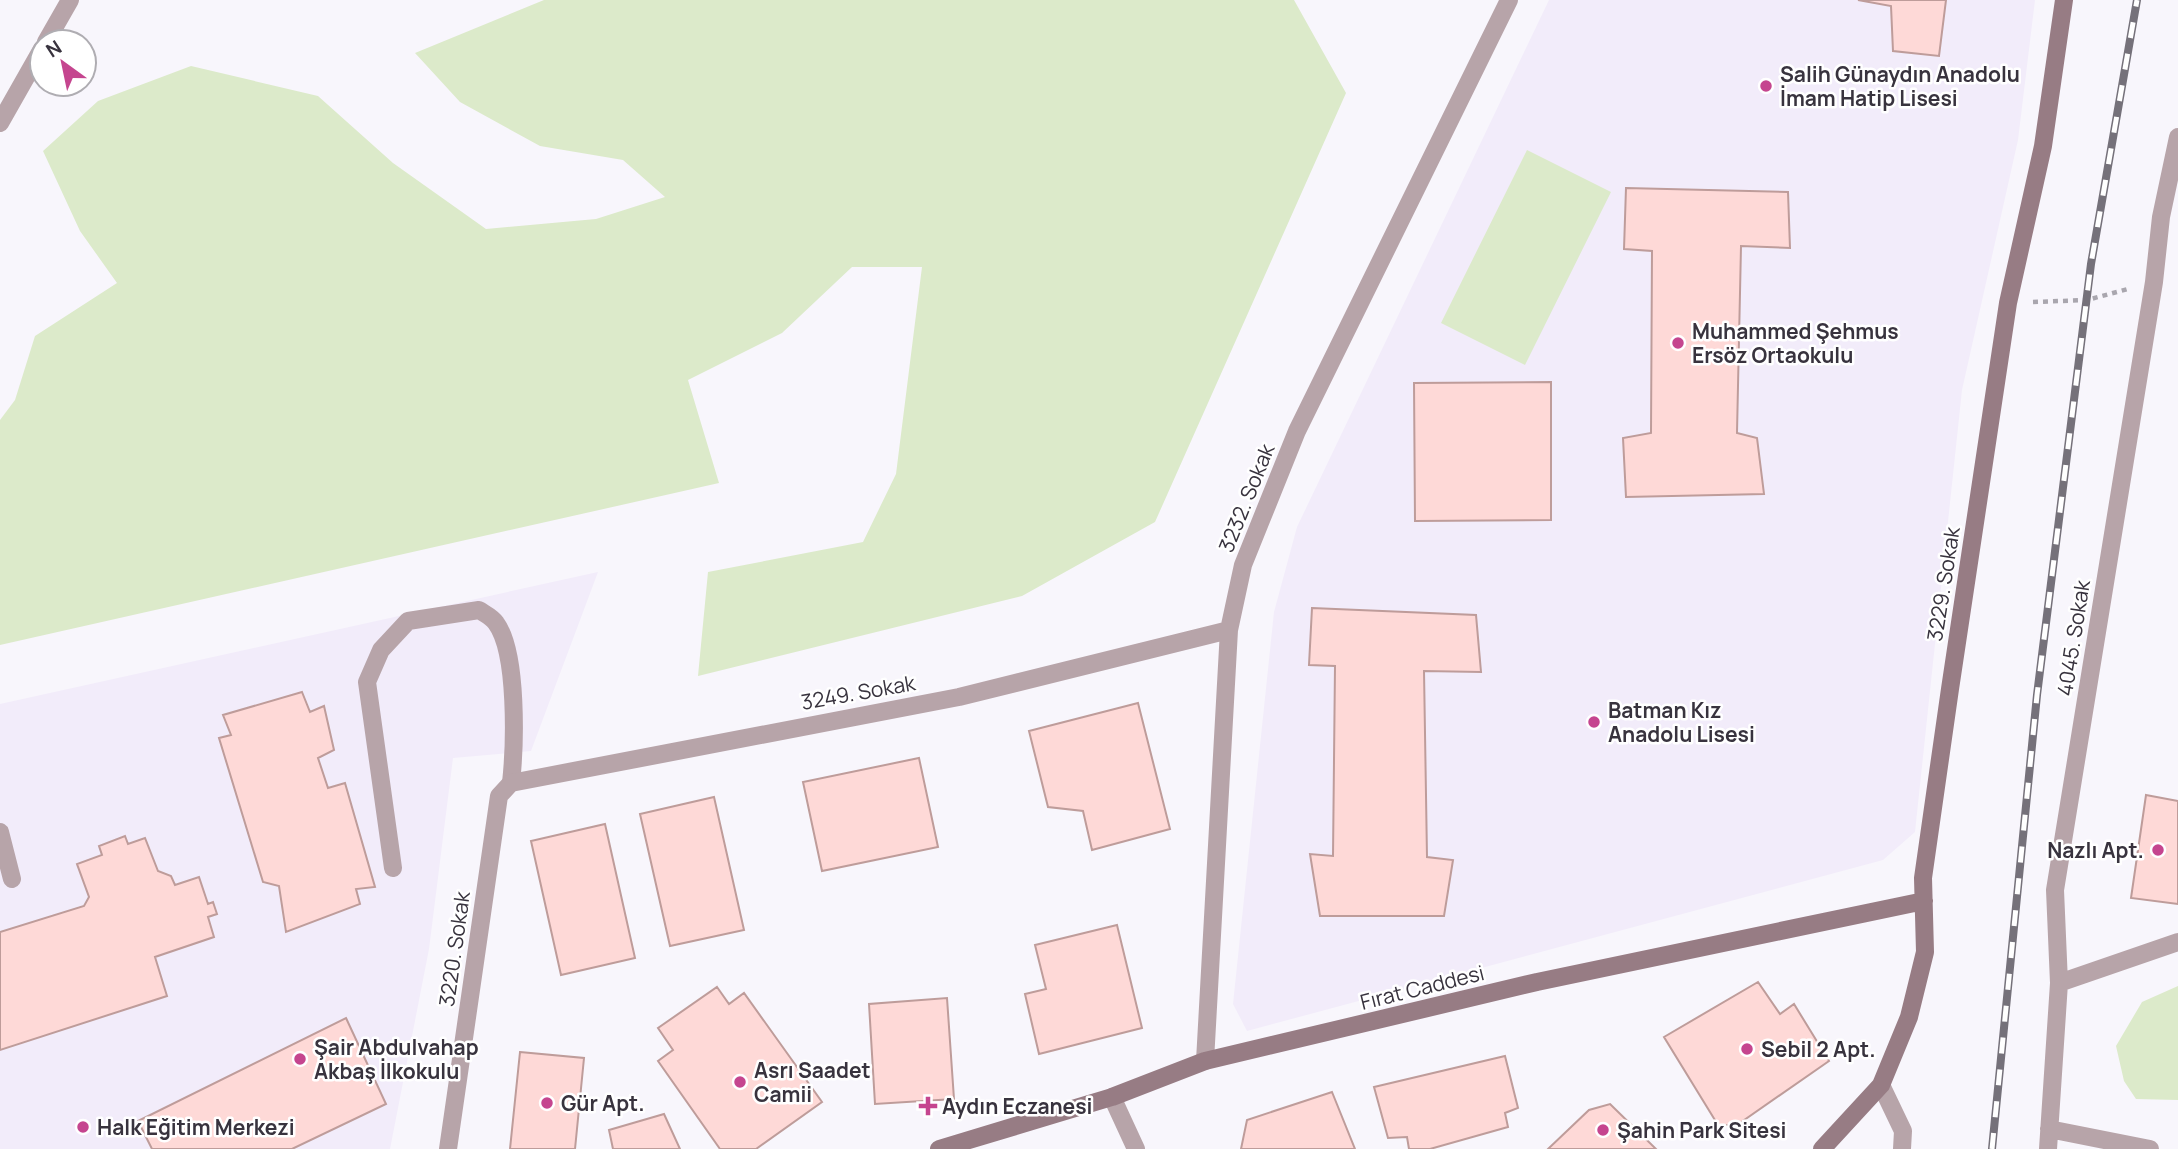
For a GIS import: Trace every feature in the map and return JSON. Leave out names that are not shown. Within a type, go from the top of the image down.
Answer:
[{"type":"street","points":[[54,28],[70,0]]},
{"type":"street","name":"3232. Sokak","points":[[1205,1061],[1229,630],[1243,565],[1297,431],[1509,0]]},
{"type":"street","name":"3229. Sokak","points":[[1822,1149],[1881,1085],[1909,1017],[1925,952],[1923,878],[2008,303],[2043,146],[2064,0]]},
{"type":"street","points":[[0,123],[28,74]]},
{"type":"street","name":"4045. Sokak","points":[[2048,1149],[2059,983],[2055,890],[2154,282],[2161,217],[2173,188],[2178,137]]},
{"type":"street","name":"3220. Sokak","points":[[393,867],[367,682],[381,650],[408,621],[479,610],[495,621],[502,633],[512,682],[514,753],[505,789],[448,1149]]},
{"type":"street","name":"3249. Sokak","points":[[505,789],[959,696],[1229,630]]},
{"type":"street","points":[[0,832],[12,879]]},
{"type":"street","name":"Fırat Caddesi","points":[[940,1149],[1112,1097],[1205,1061],[1537,982],[1924,901]]},
{"type":"street","points":[[2059,983],[2178,942]]},
{"type":"street","points":[[1881,1085],[1903,1131],[1902,1149]]},
{"type":"street","points":[[1112,1097],[1136,1149]]},
{"type":"street","points":[[2049,1129],[2150,1149]]},
{"type":"path","points":[[2008,303],[2087,300],[2154,282]]},
{"type":"shaded area","points":[[1549,0],[2035,0],[2018,140],[1962,390],[1915,832],[1883,860],[1247,1031],[1233,1004],[1274,612],[1297,527]]},
{"type":"shaded area","points":[[598,572],[531,751],[453,758],[429,949],[390,1149],[0,1149],[0,704]]},
{"type":"green space","points":[[544,0],[1294,0],[1346,93],[1155,522],[1022,596],[698,676],[708,572],[863,542],[896,474],[922,267],[852,267],[782,333],[688,380],[719,483],[0,645],[0,420],[15,400],[35,336],[117,283],[80,231],[43,151],[98,101],[191,66],[318,96],[393,163],[486,229],[596,219],[665,197],[623,160],[540,146],[460,102],[415,53]]},
{"type":"green space","points":[[1527,150],[1611,192],[1525,365],[1441,323]]},
{"type":"green space","points":[[2178,986],[2178,1100],[2136,1099],[2124,1081],[2116,1046],[2142,1002]]},
{"type":"building","points":[[1858,0],[1946,0],[1939,56],[1893,51],[1891,6]]},
{"type":"building","points":[[1626,188],[1788,192],[1790,248],[1741,246],[1737,433],[1757,438],[1764,494],[1626,497],[1623,438],[1651,433],[1652,251],[1624,249]]},
{"type":"building","points":[[1551,382],[1551,520],[1415,521],[1414,383]]},
{"type":"building","points":[[1312,608],[1476,615],[1481,672],[1424,671],[1427,857],[1453,860],[1444,916],[1320,916],[1310,854],[1333,856],[1335,666],[1309,665]]},
{"type":"building","points":[[302,692],[310,712],[324,706],[334,750],[318,758],[328,788],[345,783],[375,887],[356,889],[360,904],[286,932],[279,886],[263,882],[219,738],[231,735],[223,715]]},
{"type":"building","points":[[1138,703],[1170,829],[1092,850],[1083,811],[1048,807],[1029,731]]},
{"type":"building","points":[[919,758],[938,847],[822,871],[803,782]]},
{"type":"building","name":"Nazlı Apt.","points":[[2146,795],[2178,801],[2178,904],[2131,898]]},
{"type":"building","points":[[714,797],[744,930],[670,946],[640,814]]},
{"type":"building","points":[[605,824],[635,958],[561,975],[531,841]]},
{"type":"building","points":[[125,836],[128,844],[145,838],[158,871],[171,876],[175,885],[199,877],[208,904],[213,902],[217,914],[208,917],[214,937],[155,957],[167,996],[0,1050],[0,932],[84,906],[89,897],[77,864],[102,855],[99,846]]},
{"type":"building","points":[[1117,925],[1142,1028],[1039,1054],[1025,994],[1046,989],[1035,945]]},
{"type":"building","name":"Sebil 2 Apt.","points":[[1758,982],[1780,1014],[1794,1004],[1829,1061],[1737,1125],[1718,1125],[1664,1037]]},
{"type":"building","name":"Asrı Saadet Camii","points":[[717,987],[729,1004],[744,993],[822,1102],[756,1149],[720,1149],[658,1061],[673,1050],[658,1028]]},
{"type":"building","points":[[947,998],[954,1099],[875,1104],[869,1004]]},
{"type":"building","points":[[346,1018],[386,1104],[292,1149],[152,1149],[138,1121]]},
{"type":"building","name":"Gür Apt.","points":[[520,1052],[584,1058],[575,1149],[510,1149]]},
{"type":"building","points":[[1505,1056],[1518,1108],[1505,1113],[1508,1127],[1430,1149],[1409,1149],[1407,1137],[1388,1138],[1374,1087]]},
{"type":"building","points":[[1332,1092],[1355,1149],[1241,1149],[1247,1120]]},
{"type":"building","name":"Şahin Park Sitesi","points":[[1610,1104],[1656,1149],[1548,1149],[1589,1110]]},
{"type":"building","points":[[664,1114],[680,1149],[613,1149],[609,1130]]},
{"type":"railway","points":[[1992,1149],[2037,695],[2091,264],[2137,0]]},
{"type":"place","name":"Salih Günaydın Anadolu İmam Hatip Lisesi","points":[[1766,86]]},
{"type":"place","name":"Muhammed Şehmus Ersöz Ortaokulu","points":[[1678,343]]},
{"type":"place","name":"Batman Kız Anadolu Lisesi","points":[[1594,722]]},
{"type":"place","name":"Nazlı Apt.","points":[[2158,850]]},
{"type":"place","name":"Sebil 2 Apt.","points":[[1747,1049]]},
{"type":"place","name":"Şair Abdulvahap Akbaş İlkokulu","points":[[300,1059]]},
{"type":"place","name":"Asrı Saadet Camii","points":[[740,1082]]},
{"type":"place","name":"Gür Apt.","points":[[547,1103]]},
{"type":"place","name":"Aydın Eczanesi","points":[[928,1106]]},
{"type":"place","name":"Halk Eğitim Merkezi","points":[[83,1127]]},
{"type":"place","name":"Şahin Park Sitesi","points":[[1603,1130]]}]
